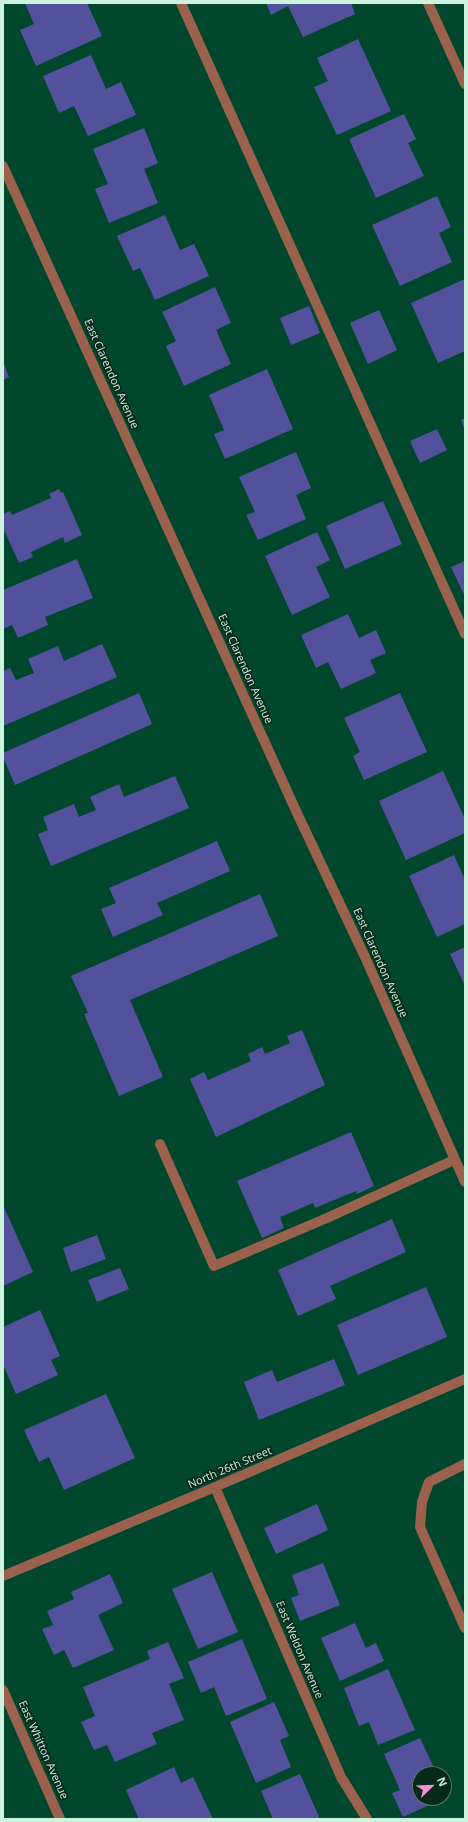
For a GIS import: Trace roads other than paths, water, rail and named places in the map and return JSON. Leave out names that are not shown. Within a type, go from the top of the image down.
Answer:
[{"type":"street","points":[[181,3],[465,634]]},
{"type":"street","points":[[428,3],[465,84]]},
{"type":"street","name":"East Clarendon Avenue","points":[[3,166],[297,813],[365,957],[465,1182]]},
{"type":"street","points":[[160,1144],[214,1266],[327,1218],[454,1160]]},
{"type":"street","name":"North 26th Street","points":[[3,1576],[215,1487],[465,1379]]},
{"type":"street","points":[[465,1464],[429,1482],[422,1502],[420,1527],[465,1628]]},
{"type":"street","name":"East Weldon Avenue","points":[[215,1487],[341,1777],[367,1819]]},
{"type":"street","name":"East Whitton Avenue","points":[[3,1690],[60,1819]]}]
